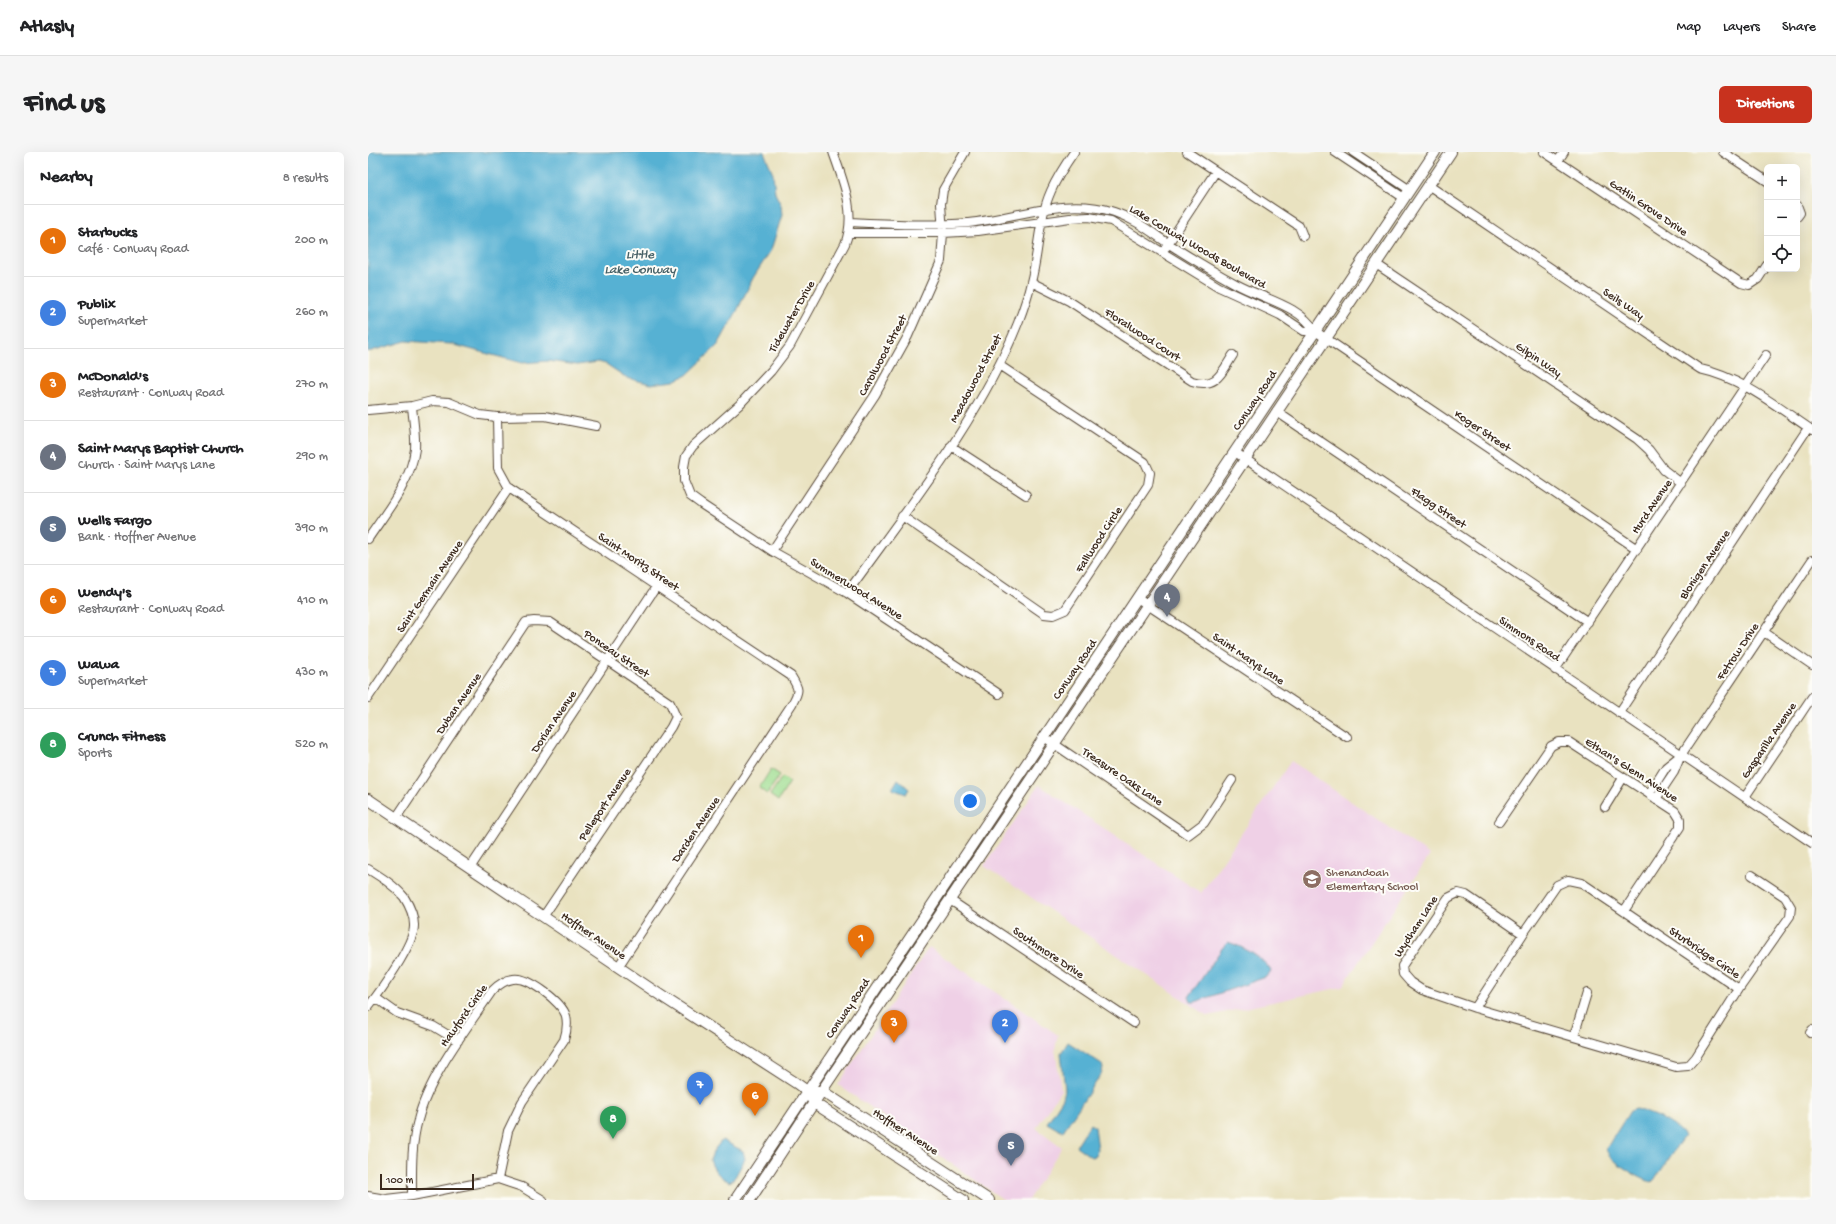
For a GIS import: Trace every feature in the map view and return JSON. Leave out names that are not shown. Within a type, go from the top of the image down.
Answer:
[{"type":"main road","name":"Conway Road","points":[[735,1200],[940,891],[1436,152]]},
{"type":"main road","points":[[1428,185],[1436,152]]},
{"type":"main road","points":[[750,1200],[1451,152]]},
{"type":"main road","points":[[1394,238],[1397,223],[1408,203],[1407,194]]},
{"type":"main road","name":"Hoffner Avenue","points":[[368,799],[618,967],[807,1091],[814,1103],[963,1200]]},
{"type":"main road","points":[[917,950],[915,938],[935,909],[940,891]]},
{"type":"main road","points":[[889,991],[894,975],[906,956],[907,942]]},
{"type":"main road","points":[[807,1091],[822,1091]]},
{"type":"main road","name":"Hoffner Avenue","points":[[822,1091],[989,1200]]},
{"type":"street","name":"Tidewater Drive","points":[[701,504],[690,496],[684,481],[686,456],[693,446],[745,400],[771,371],[790,346],[849,233],[850,222],[845,186],[833,152]]},
{"type":"street","name":"Carolwood Street","points":[[772,551],[875,395],[905,342],[941,261],[943,233],[943,190],[965,152]]},
{"type":"street","name":"Meadowood Street","points":[[847,593],[951,446],[976,407],[999,365],[1018,322],[1031,282],[1045,209],[1060,172],[1074,152]]},
{"type":"street","points":[[1187,152],[1299,226],[1304,236]]},
{"type":"street","points":[[1335,152],[1407,194]]},
{"type":"street","points":[[1353,152],[1407,194]]},
{"type":"street","name":"Gatlin Grove Drive","points":[[1544,152],[1741,283],[1749,285],[1758,279],[1764,269]]},
{"type":"street","points":[[1558,161],[1564,152]]},
{"type":"street","points":[[1723,152],[1764,179]]},
{"type":"street","points":[[1162,252],[1216,171]]},
{"type":"street","name":"Seils Way","points":[[1428,185],[1700,369],[1717,373],[1745,385],[1810,429]]},
{"type":"street","name":"Lake Conway Woods Boulevard","points":[[850,222],[942,224],[970,222],[1066,206],[1093,206],[1115,212],[1139,222],[1168,243],[1236,284],[1292,310],[1310,322],[1316,331]]},
{"type":"street","name":"Lake Conway Woods Boulevard","points":[[849,233],[943,233],[978,231],[1042,221],[1089,217],[1111,221],[1240,298],[1280,315],[1304,331],[1316,331]]},
{"type":"street","name":"Gilpin Way","points":[[1376,264],[1636,439],[1649,450],[1664,470],[1681,483]]},
{"type":"street","name":"Floralwood Court","points":[[1031,282],[1069,301],[1192,380],[1201,384],[1211,383],[1218,378],[1233,355]]},
{"type":"street","name":"Koger Street","points":[[1316,331],[1637,549]]},
{"type":"street","name":"Hurd Avenue","points":[[1555,670],[1766,355]]},
{"type":"street","name":"Fallwood Circle","points":[[902,516],[1044,614],[1053,615],[1065,610],[1148,484],[1150,473],[1145,462],[999,365]]},
{"type":"street","points":[[368,410],[412,406],[432,401],[449,402],[480,415],[497,417],[545,416],[596,426]]},
{"type":"street","points":[[368,539],[396,498],[408,472],[415,449],[412,406]]},
{"type":"street","name":"Flagg Street","points":[[1277,412],[1588,622]]},
{"type":"street","name":"Saint Moritz Street","points":[[497,417],[498,468],[509,488],[791,676],[798,686],[799,693],[792,704]]},
{"type":"street","name":"Blonigen Avenue","points":[[1619,713],[1810,429]]},
{"type":"street","points":[[951,446],[1026,495]]},
{"type":"street","name":"Simmons Road","points":[[1235,452],[1681,755],[1745,798],[1811,839]]},
{"type":"street","name":"Saint Germain Avenue","points":[[368,698],[509,488]]},
{"type":"street","name":"Summerwood Avenue","points":[[701,504],[772,551],[847,593],[999,694]]},
{"type":"street","name":"Fetrow Drive","points":[[1681,755],[1812,560]]},
{"type":"street","name":"Dorian Avenue","points":[[470,868],[656,587]]},
{"type":"street","name":"Saint Marys Lane","points":[[1137,598],[1347,738]]},
{"type":"street","name":"Duban Avenue","points":[[396,818],[526,622],[550,622]]},
{"type":"street","name":"Ponceau Street","points":[[550,622],[670,703]]},
{"type":"street","points":[[1764,632],[1812,665]]},
{"type":"street","name":"Gasparilla Avenue","points":[[1745,798],[1812,697]]},
{"type":"street","name":"Pelleport Avenue","points":[[543,917],[671,727],[676,717],[670,703]]},
{"type":"street","name":"Darden Avenue","points":[[618,967],[792,704]]},
{"type":"street","name":"Treasure Oaks Lane","points":[[1044,737],[1188,835],[1204,823],[1232,780]]},
{"type":"street","name":"Ethan's Glenn Avenue","points":[[1498,822],[1552,746],[1558,742],[1569,742],[1675,811],[1680,819],[1680,827],[1624,911]]},
{"type":"street","points":[[1649,794],[1666,767],[1681,755]]},
{"type":"street","points":[[1656,799],[1674,772],[1681,755]]},
{"type":"street","points":[[1605,807],[1623,778]]},
{"type":"street","points":[[980,832],[989,842]]},
{"type":"street","points":[[972,844],[989,842]]},
{"type":"street","points":[[368,868],[393,885],[404,897],[410,909],[414,926],[413,935],[403,955],[376,998],[368,1007]]},
{"type":"street","points":[[1739,989],[1790,916],[1791,907],[1785,897],[1752,875]]},
{"type":"street","name":"Sturbridge Circle","points":[[1568,880],[1582,884],[1739,989],[1696,1057],[1688,1066],[1676,1067],[1475,1008],[1523,934],[1557,885],[1568,880]]},
{"type":"street","name":"Wydham Lane","points":[[1475,1008],[1422,990],[1410,982],[1403,974],[1402,966],[1448,898],[1458,893],[1466,894],[1523,934]]},
{"type":"street","name":"Southmore Drive","points":[[950,900],[1134,1023]]},
{"type":"street","name":"Hawford Circle","points":[[412,1196],[412,1150],[418,1119],[430,1086],[492,990],[502,983],[514,978],[529,982],[560,1004],[566,1016],[568,1028],[564,1040],[522,1102],[508,1131],[498,1179]]},
{"type":"street","points":[[1574,1036],[1587,993]]},
{"type":"street","points":[[376,998],[397,1013],[433,1026],[458,1041]]},
{"type":"street","points":[[368,1196],[386,1199],[412,1196],[498,1179],[522,1187],[543,1200]]},
{"type":"shaded area","name":"Shenandoah Elementary School","points":[[1291,761],[1430,855],[1342,987],[1208,1016],[984,866],[1039,785],[1201,893]]},
{"type":"shaded area","points":[[929,947],[1058,1035],[1055,1049],[1061,1090],[1036,1128],[1062,1147],[1028,1200],[1004,1200],[838,1085]]},
{"type":"green space","points":[[771,769],[780,775],[767,794],[759,788]]},
{"type":"green space","points":[[782,777],[790,782],[778,801],[770,795]]},
{"type":"water","name":"Little Lake Conway","points":[[368,152],[764,152],[773,173],[775,193],[781,205],[782,215],[771,250],[753,278],[718,345],[687,375],[674,381],[651,384],[627,378],[606,364],[598,362],[577,365],[548,361],[522,363],[451,344],[406,341],[368,352]]},
{"type":"water","points":[[898,779],[909,789],[906,794],[892,789]]},
{"type":"water","points":[[1228,942],[1258,957],[1271,971],[1266,977],[1195,1002],[1191,1002],[1189,997]]},
{"type":"water","points":[[1068,1042],[1102,1064],[1103,1069],[1101,1075],[1063,1131],[1047,1123],[1063,1098],[1065,1090],[1061,1053]]},
{"type":"water","points":[[1636,1109],[1668,1122],[1684,1136],[1652,1182],[1640,1178],[1612,1159],[1606,1149],[1630,1111]]},
{"type":"water","points":[[1090,1124],[1095,1127],[1098,1149],[1095,1156],[1091,1157],[1076,1146]]},
{"type":"water","points":[[722,1140],[743,1151],[745,1159],[735,1177],[730,1182],[717,1173],[710,1160],[714,1150]]},
{"type":"place","name":"Saint Marys Baptist Church","points":[[1167,617]]},
{"type":"place","name":"Shenandoah Elementary School","points":[[1312,879]]},
{"type":"place","name":"Starbucks","points":[[861,958]]},
{"type":"place","name":"McDonald's","points":[[894,1043]]},
{"type":"place","name":"Publix","points":[[1005,1043]]},
{"type":"place","name":"Wawa","points":[[700,1105]]},
{"type":"place","name":"Wendy's","points":[[755,1116]]},
{"type":"place","name":"Crunch Fitness","points":[[613,1139]]},
{"type":"place","name":"Wells Fargo","points":[[1011,1166]]}]
